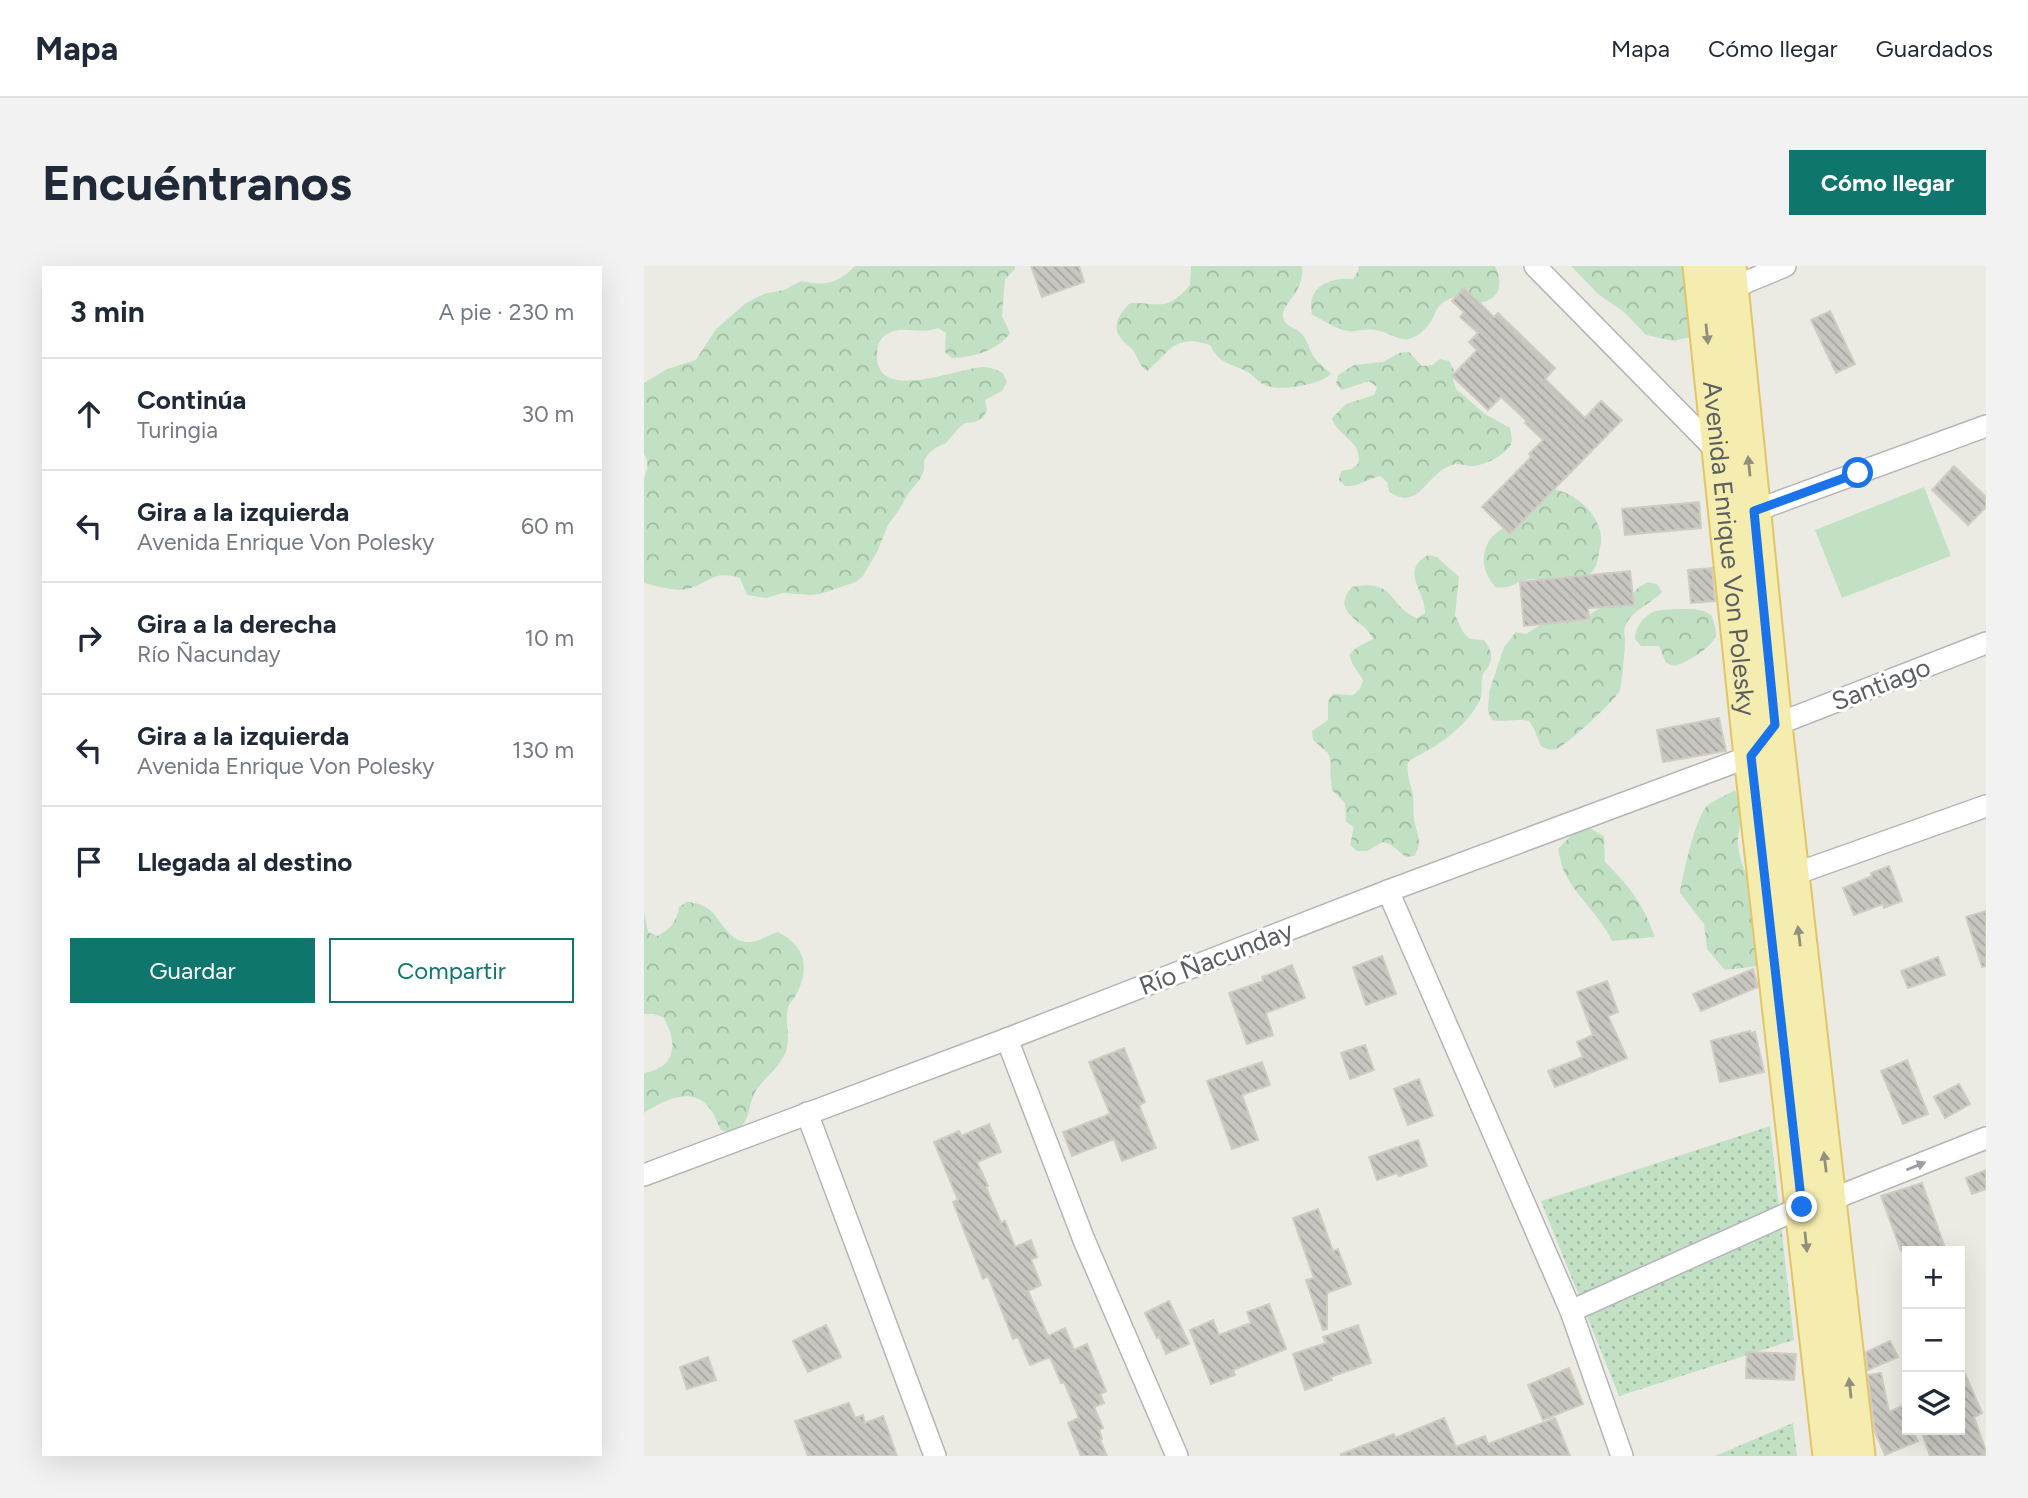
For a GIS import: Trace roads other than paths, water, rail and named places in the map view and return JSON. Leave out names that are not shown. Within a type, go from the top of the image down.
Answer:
[{"type":"main road","name":"Avenida Enrique Von Polesky","points":[[1700,266],[1721,284],[1754,511],[1792,875],[1816,1203],[1830,1456]]},
{"type":"main road","name":"Avenida Enrique Von Polesky","points":[[1721,284],[1719,453],[1751,756],[1816,1203],[1858,1456]]},
{"type":"street","points":[[1535,266],[1719,453]]},
{"type":"street","points":[[1721,284],[1785,266]]},
{"type":"street","points":[[1754,511],[1986,426]]},
{"type":"street","name":"Santiago","points":[[1775,725],[1986,643]]},
{"type":"street","points":[[1751,756],[1775,725]]},
{"type":"street","name":"Río Ñacunday","points":[[644,1175],[1007,1039],[1388,891],[1751,756]]},
{"type":"street","points":[[1792,875],[1986,806]]},
{"type":"street","points":[[1388,891],[1571,1311],[1622,1456]]},
{"type":"street","points":[[1007,1039],[1084,1240],[1177,1456]]},
{"type":"street","points":[[807,1113],[935,1456]]},
{"type":"street","points":[[1571,1311],[1816,1203],[1986,1139]]}]
